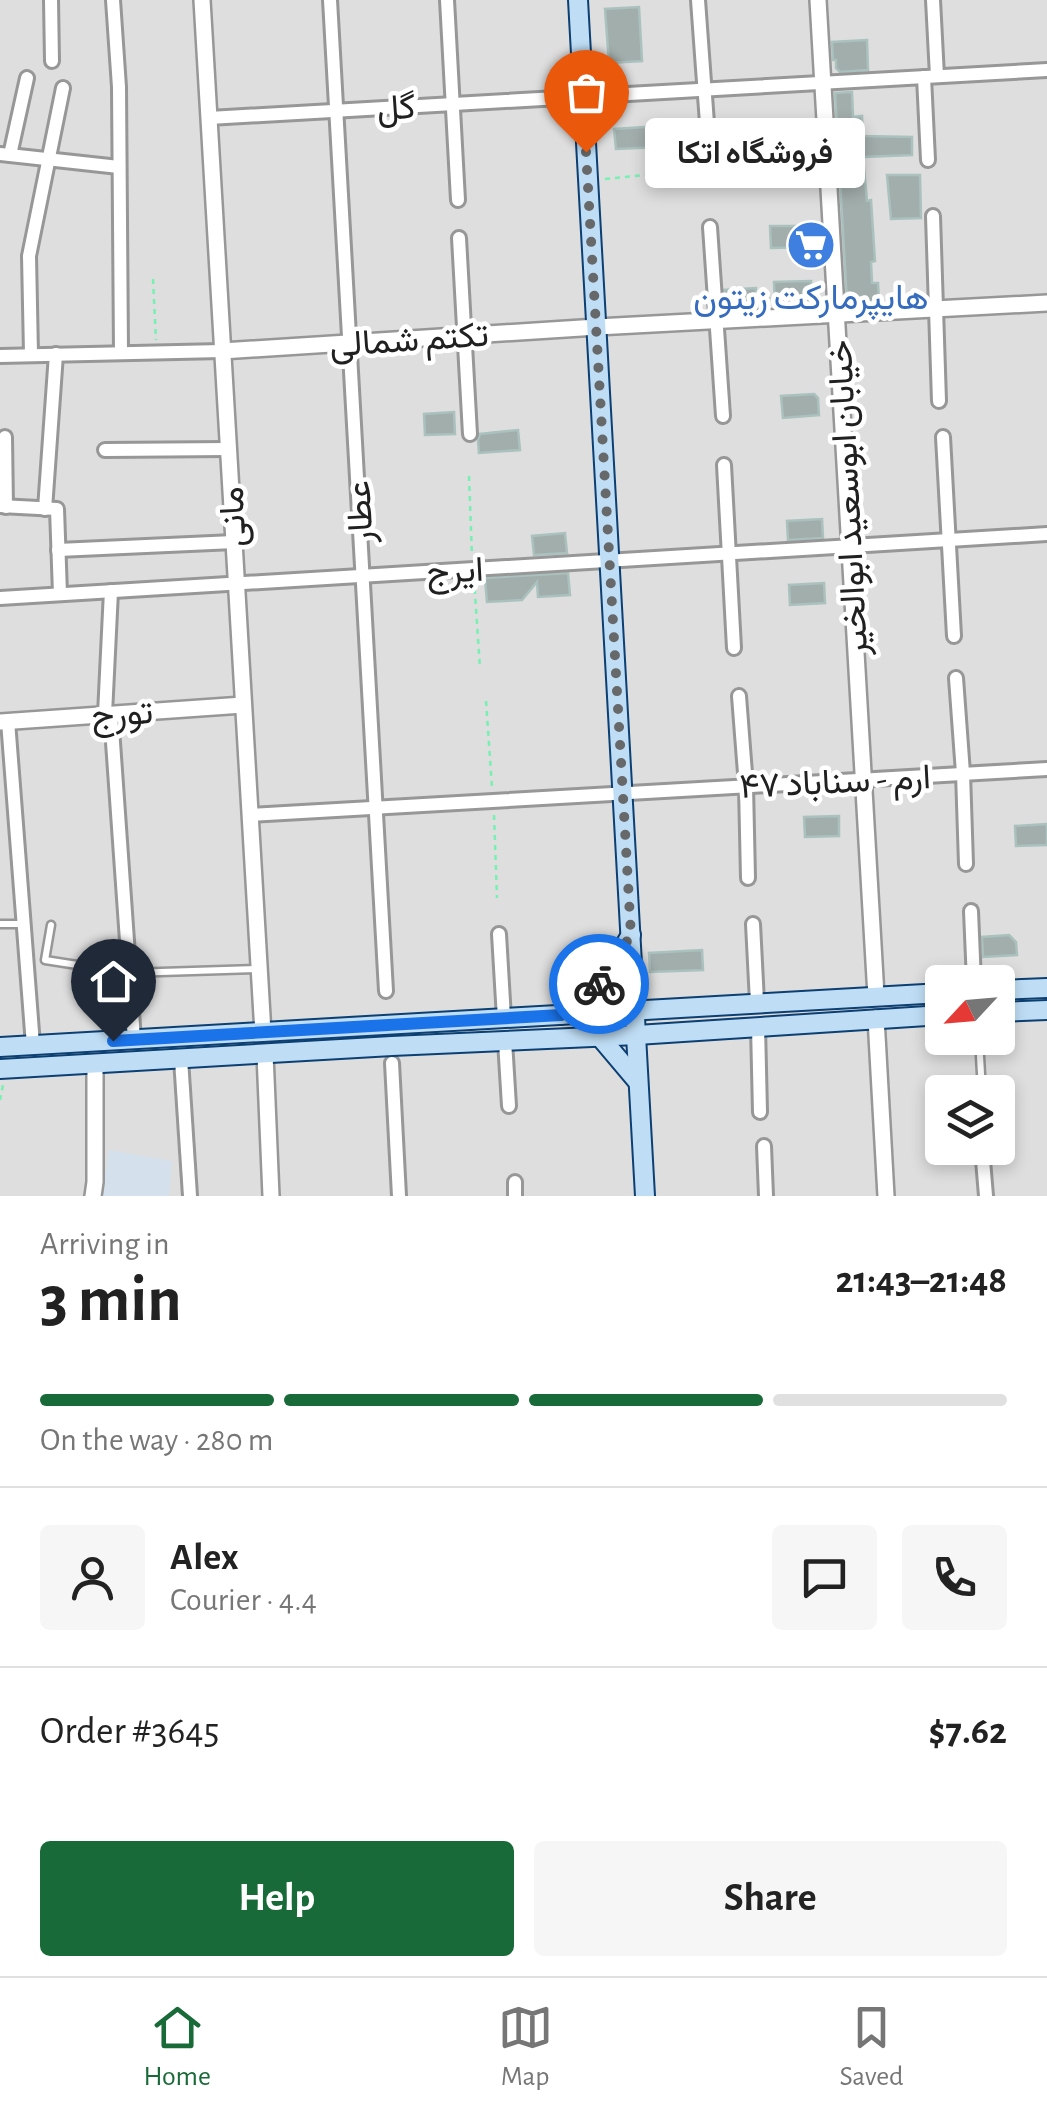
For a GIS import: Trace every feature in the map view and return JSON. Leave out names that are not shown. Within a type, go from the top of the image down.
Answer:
[{"type":"main road","points":[[578,0],[645,1196]]},
{"type":"main road","points":[[561,1015],[603,981],[631,935]]},
{"type":"main road","points":[[1015,989],[1047,988]]},
{"type":"main road","points":[[0,1047],[925,994]]},
{"type":"main road","points":[[1015,1011],[1047,1010]]},
{"type":"main road","points":[[0,1069],[637,1035],[925,1015]]},
{"type":"main road","points":[[600,1037],[639,1083]]},
{"type":"street","points":[[51,0],[52,61]]},
{"type":"street","points":[[113,0],[119,87],[121,352]]},
{"type":"street","name":"مانی","points":[[202,0],[262,1033]]},
{"type":"street","name":"عطار","points":[[330,0],[386,990]]},
{"type":"street","points":[[447,0],[458,200]]},
{"type":"street","points":[[698,0],[711,178]]},
{"type":"street","name":"خیابان ابوسعید ابوالخیر","points":[[818,0],[876,996]]},
{"type":"street","points":[[928,160],[934,0]]},
{"type":"street","name":"گل","points":[[209,118],[1047,70]]},
{"type":"street","points":[[27,78],[5,154],[119,168]]},
{"type":"street","points":[[32,354],[29,256],[63,88]]},
{"type":"street","points":[[933,216],[938,401]]},
{"type":"street","points":[[710,227],[722,416]]},
{"type":"street","points":[[459,238],[470,434]]},
{"type":"street","name":"تکتم شمالی","points":[[222,351],[1047,303]]},
{"type":"street","points":[[0,356],[222,351]]},
{"type":"street","points":[[45,509],[56,354]]},
{"type":"street","points":[[5,437],[3,507],[56,509],[60,594]]},
{"type":"street","points":[[943,437],[954,636]]},
{"type":"street","points":[[105,450],[228,450]]},
{"type":"street","points":[[724,465],[734,648]]},
{"type":"street","name":"ایرج","points":[[0,598],[1047,534]]},
{"type":"street","points":[[58,550],[234,542]]},
{"type":"street","points":[[112,590],[108,714],[134,1040]]},
{"type":"street","points":[[956,678],[966,864]]},
{"type":"street","points":[[738,696],[746,786],[748,878]]},
{"type":"street","name":"تورج","points":[[4,722],[243,705]]},
{"type":"street","points":[[4,722],[33,1046]]},
{"type":"street","name":"ارم - سناباد ۴۷","points":[[250,816],[1047,769]]},
{"type":"street","points":[[971,911],[973,965]]},
{"type":"street","points":[[753,924],[756,1002]]},
{"type":"street","points":[[499,934],[504,1018]]},
{"type":"street","points":[[876,1018],[886,1196]]},
{"type":"street","points":[[758,1026],[760,1112]]},
{"type":"street","points":[[504,1041],[509,1106]]},
{"type":"street","points":[[265,1054],[271,1196]]},
{"type":"street","points":[[181,1059],[190,1196]]},
{"type":"street","points":[[392,1063],[399,1196]]},
{"type":"street","points":[[93,1196],[95,1065]]},
{"type":"street","points":[[764,1146],[766,1196]]},
{"type":"street","points":[[983,1165],[986,1196]]},
{"type":"lane","points":[[0,924],[23,924]]},
{"type":"lane","points":[[52,926],[45,960],[129,973],[259,970]]},
{"type":"path","points":[[588,180],[664,173]]},
{"type":"path","points":[[153,279],[156,352]]},
{"type":"path","points":[[469,476],[480,668]]},
{"type":"path","points":[[486,700],[497,898]]},
{"type":"shaded area","points":[[0,0],[1047,0],[1047,1196],[0,1196]]},
{"type":"shaded area","points":[[109,1150],[172,1161],[169,1196],[102,1196]]},
{"type":"building","points":[[639,7],[642,61],[609,63],[605,9]]},
{"type":"building","points":[[867,40],[868,70],[840,72],[833,60],[832,42]]},
{"type":"building","points":[[852,92],[853,117],[862,116],[863,136],[912,137],[912,155],[863,157],[867,201],[871,200],[875,261],[871,262],[872,283],[878,283],[879,301],[847,302],[835,93]]},
{"type":"building","points":[[800,121],[800,127],[810,131],[801,135],[801,152],[810,152],[811,181],[719,184],[719,144],[766,142],[768,123]]},
{"type":"building","points":[[660,126],[661,147],[616,149],[614,129]]},
{"type":"building","points":[[887,175],[920,175],[921,218],[891,219]]},
{"type":"building","points":[[770,226],[809,226],[810,247],[771,248]]},
{"type":"building","points":[[811,281],[812,304],[775,306],[774,282]]},
{"type":"building","points":[[756,288],[756,294],[768,298],[757,302],[757,307],[726,309],[724,290]]},
{"type":"building","points":[[814,394],[819,415],[783,418],[781,396]]},
{"type":"building","points":[[454,412],[455,434],[425,435],[424,414]]},
{"type":"building","points":[[518,430],[520,450],[479,453],[480,434]]},
{"type":"building","points":[[822,519],[823,538],[788,540],[787,521]]},
{"type":"building","points":[[565,533],[567,553],[534,555],[532,536]]},
{"type":"building","points":[[568,573],[570,595],[538,597],[537,582],[522,600],[487,602],[485,578]]},
{"type":"building","points":[[824,583],[825,603],[790,605],[789,585]]},
{"type":"building","points":[[839,816],[839,836],[805,837],[804,817]]},
{"type":"building","points":[[1047,824],[1047,845],[1016,846],[1015,826]]},
{"type":"building","points":[[1009,935],[1016,942],[1017,955],[983,957],[982,937]]},
{"type":"building","points":[[702,950],[703,970],[650,972],[649,953]]},
{"type":"way so far","points":[[586,152],[631,935],[599,984]]},
{"type":"place","name":"فروشگاه اتکا","points":[[586,152]]},
{"type":"place","name":"هایپرمارکت زیتون","points":[[811,245]]},
{"type":"route","points":[[113,1041],[561,1015],[599,984]]}]
